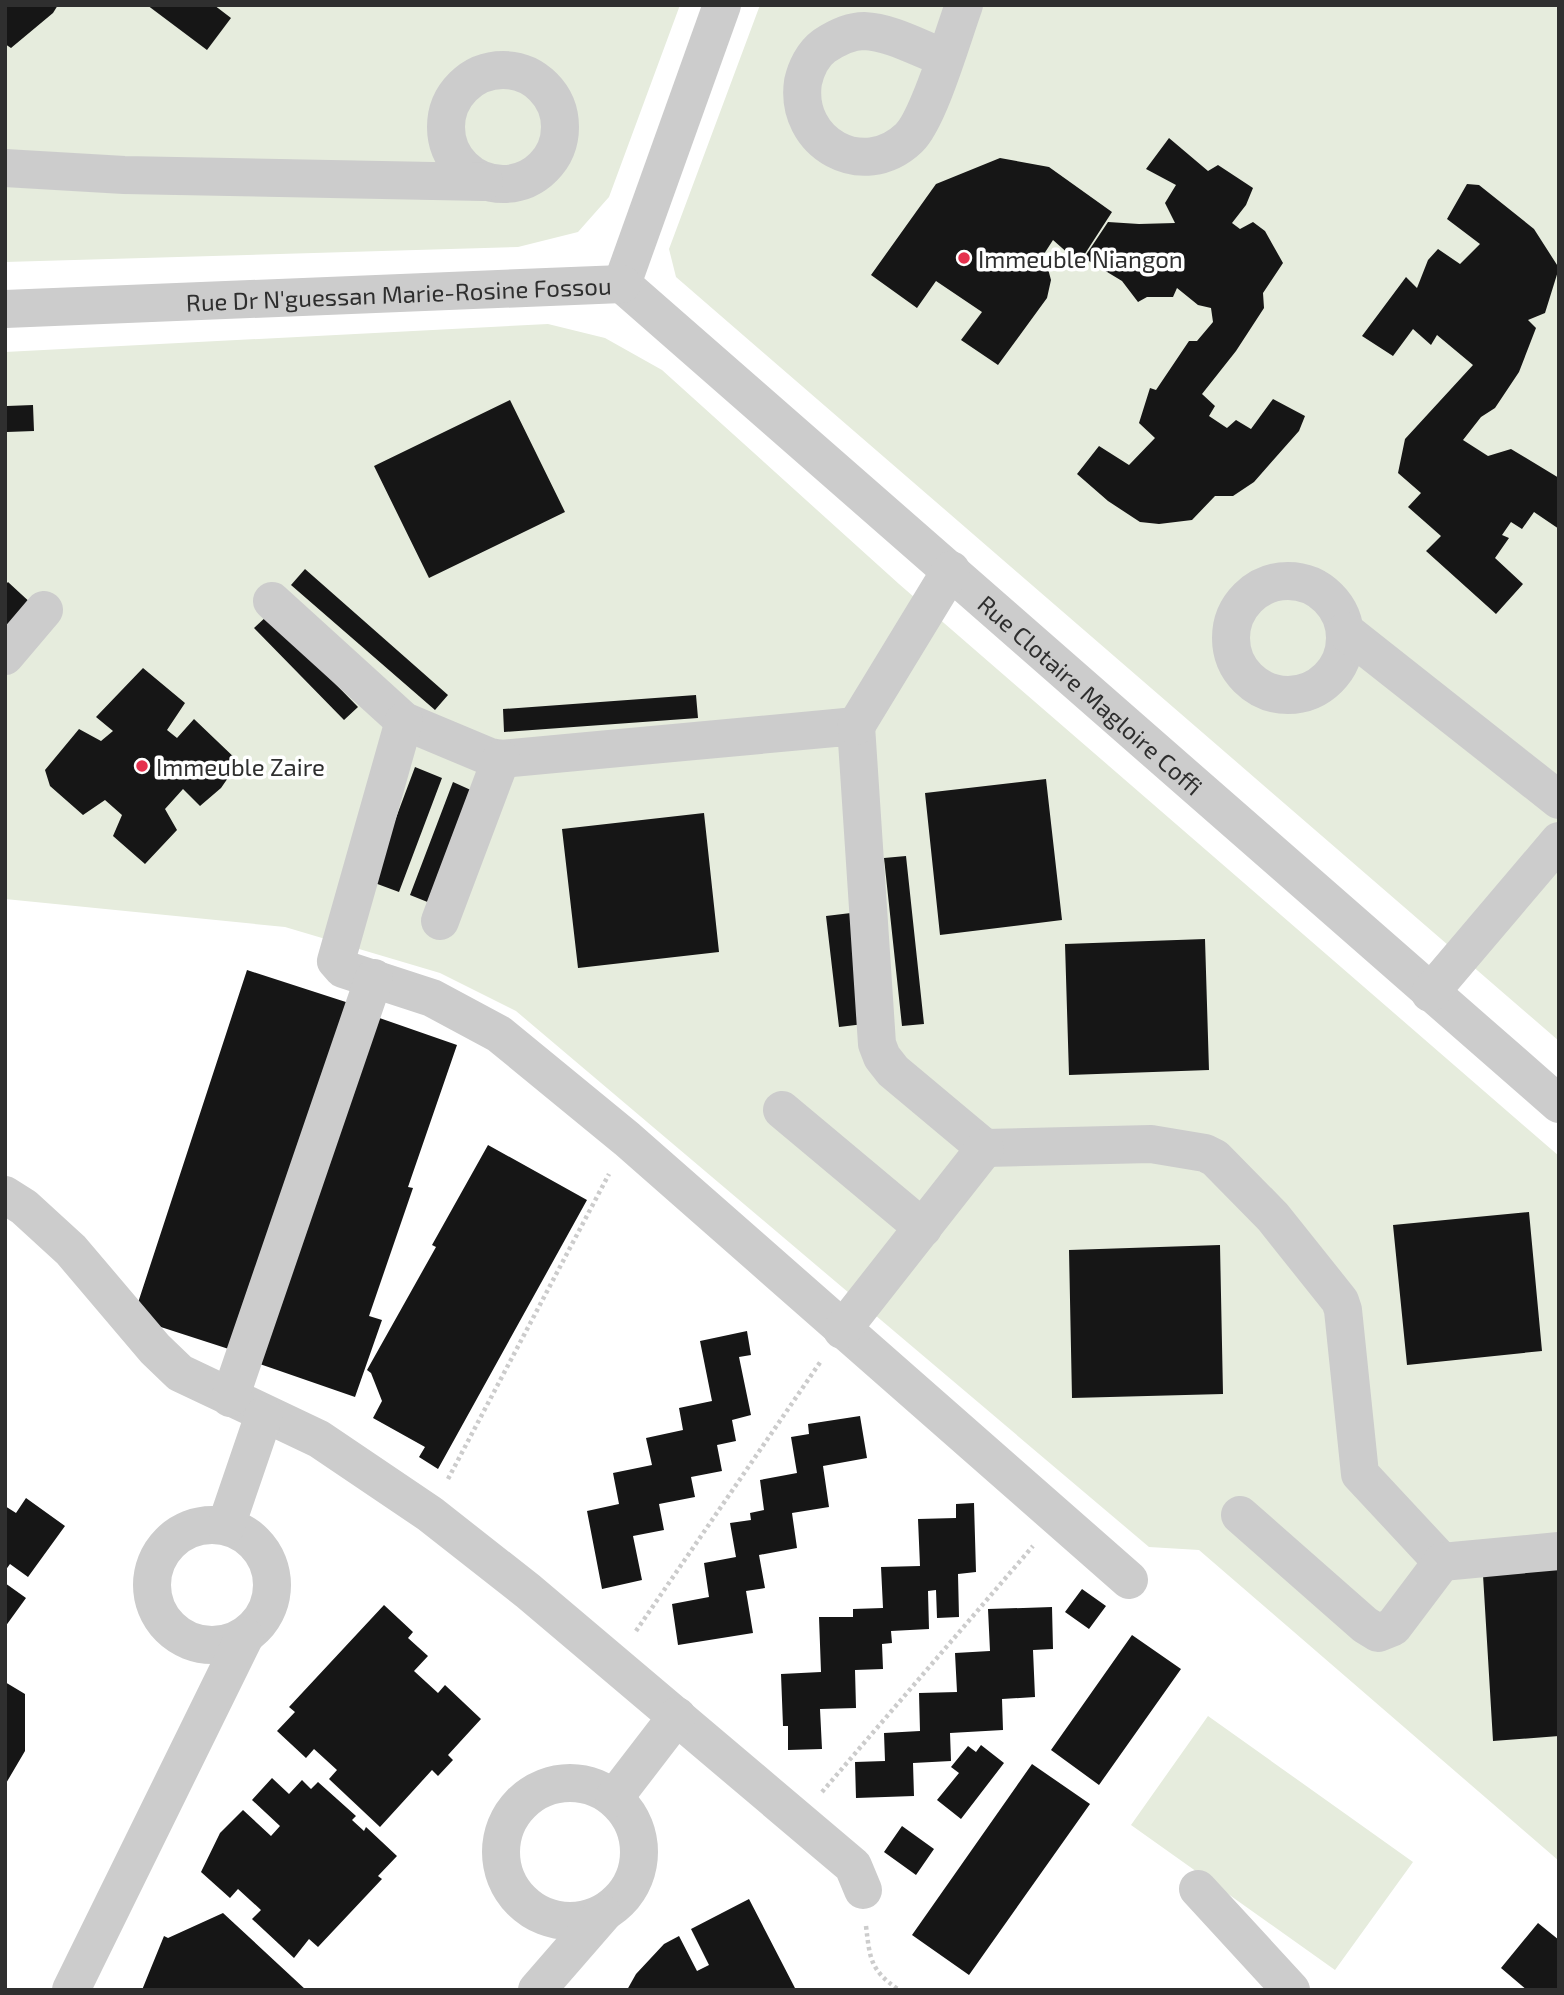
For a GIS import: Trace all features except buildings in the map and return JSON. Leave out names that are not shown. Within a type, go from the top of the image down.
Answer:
[{"type":"street","name":"Rue Dr N'guessan Marie-Rosine Fossou","points":[[5,309],[622,284],[722,5]]},
{"type":"street","points":[[945,58],[964,5]]},
{"type":"street","points":[[5,168],[124,175],[484,182]]},
{"type":"street","name":"Rue Clotaire Magloire Coffi","points":[[622,284],[1559,1104]]},
{"type":"street","points":[[951,570],[856,726],[877,1044],[882,1058],[893,1071],[985,1148],[1151,1144],[1198,1151],[1214,1158],[1273,1217],[1340,1301],[1360,1474],[1442,1562]]},
{"type":"street","points":[[272,601],[404,721],[490,757],[501,759],[856,726]]},
{"type":"street","points":[[5,656],[44,610]]},
{"type":"street","points":[[1345,631],[1559,800]]},
{"type":"street","points":[[404,721],[336,961],[343,969],[432,998],[499,1034],[627,1139],[1129,1580]]},
{"type":"street","points":[[440,921],[501,759]]},
{"type":"street","points":[[1430,993],[1559,841]]},
{"type":"street","points":[[230,1398],[374,978]]},
{"type":"street","points":[[782,1110],[923,1227]]},
{"type":"street","points":[[842,1330],[985,1148]]},
{"type":"street","points":[[5,1195],[24,1206],[71,1250],[155,1349],[180,1373],[319,1439],[430,1514],[528,1591],[799,1819],[853,1866],[863,1890]]},
{"type":"street","points":[[226,1526],[264,1415]]},
{"type":"street","points":[[1240,1515],[1365,1625],[1378,1633],[1393,1627],[1442,1562],[1559,1551]]},
{"type":"street","points":[[202,1525],[226,1526],[247,1535],[264,1553],[272,1575],[271,1599],[262,1620],[245,1636],[222,1646],[198,1645],[177,1635],[160,1618],[152,1596],[153,1573],[162,1551],[179,1534],[202,1525]]},
{"type":"street","points":[[71,1990],[245,1636]]},
{"type":"street","points":[[614,1798],[677,1716]]},
{"type":"street","points":[[537,1990],[603,1914],[624,1896],[638,1872],[640,1845],[632,1819],[614,1798],[590,1785],[563,1783],[537,1790],[516,1808],[503,1832],[500,1860],[508,1886],[526,1907],[550,1920],[577,1922],[603,1914]]},
{"type":"street","points":[[1198,1889],[1291,1990]]},
{"type":"path","points":[[430,1514],[627,1139]]},
{"type":"path","points":[[614,1663],[842,1330]]},
{"type":"path","points":[[799,1819],[1058,1517]]},
{"type":"path","points":[[863,1890],[870,1956],[881,1978],[898,1990]]},
{"type":"green space","points":[[5,5],[680,5],[609,197],[578,232],[518,247],[5,262]]},
{"type":"green space","points":[[760,5],[1559,5],[1559,1041],[676,277],[669,249]]},
{"type":"green space","points":[[548,324],[605,338],[662,370],[899,584],[1559,1156],[1559,1861],[1199,1550],[1149,1547],[516,1011],[440,973],[285,927],[5,899],[5,352]]},
{"type":"green space","points":[[1208,1716],[1413,1862],[1335,1970],[1131,1825]]},
{"type":"place","name":"Immeuble Niangon","points":[[964,258]]},
{"type":"place","name":"Immeuble Zaire","points":[[142,766]]}]
